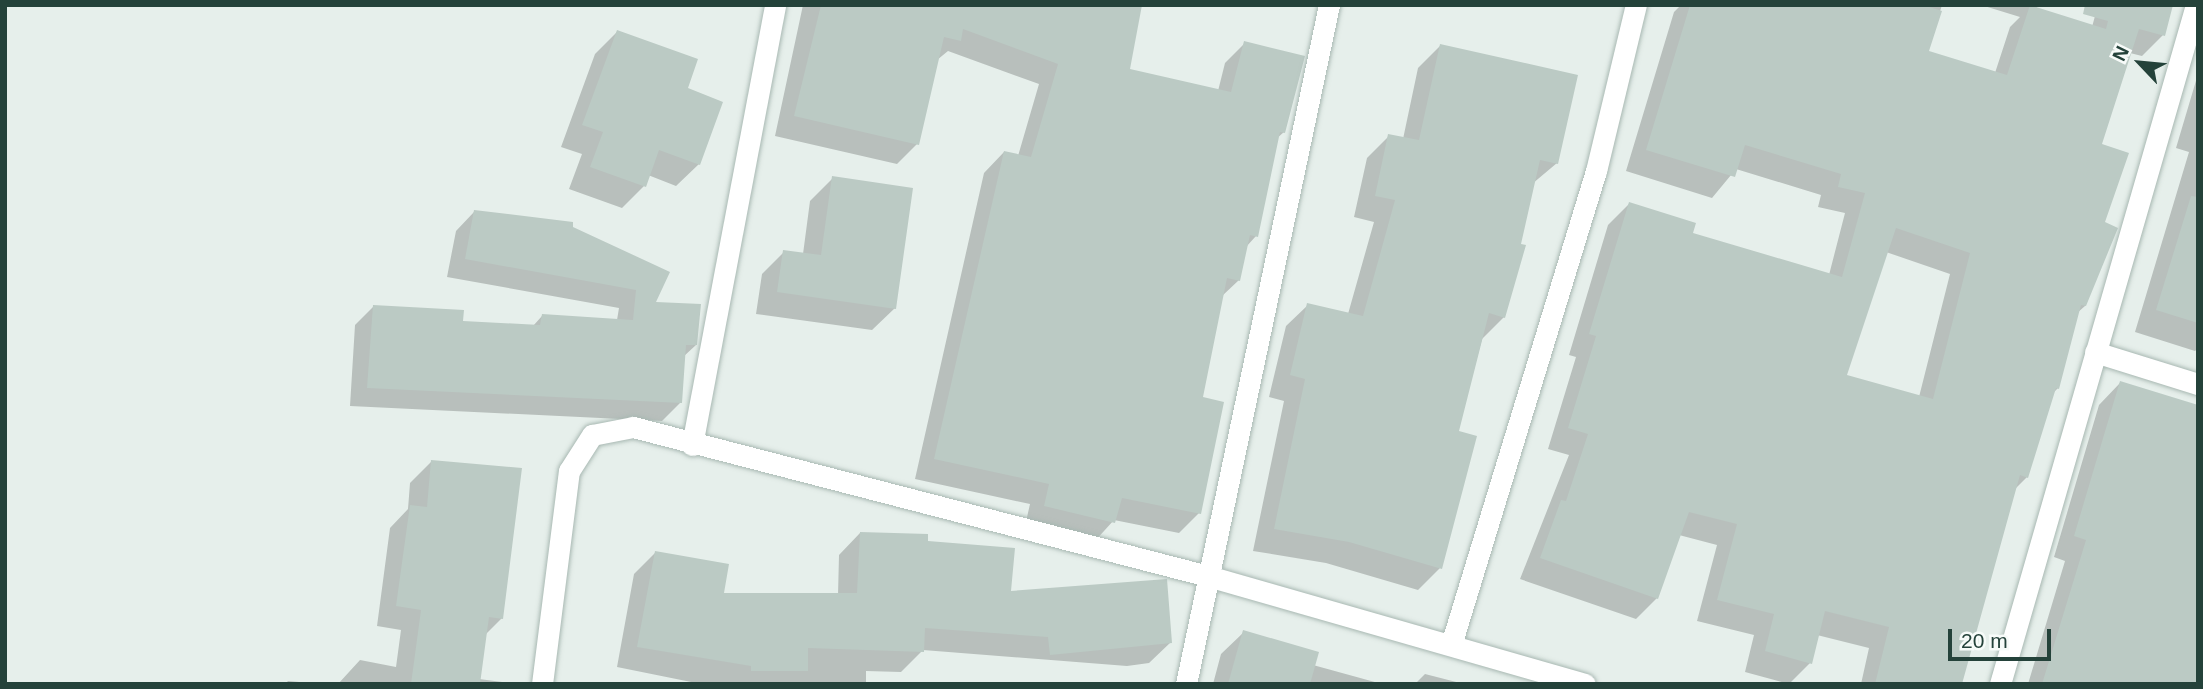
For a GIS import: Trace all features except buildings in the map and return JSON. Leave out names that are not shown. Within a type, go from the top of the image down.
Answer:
[{"type":"street","points":[[692,445],[775,5]]},
{"type":"street","points":[[1186,684],[1329,5]]},
{"type":"street","points":[[1451,645],[1596,171],[1636,5]]},
{"type":"street","points":[[2000,684],[2196,5]]},
{"type":"street","points":[[2095,352],[2198,384]]},
{"type":"street","points":[[542,684],[569,471],[592,435],[633,427],[692,445],[1208,576],[1585,684]]}]
